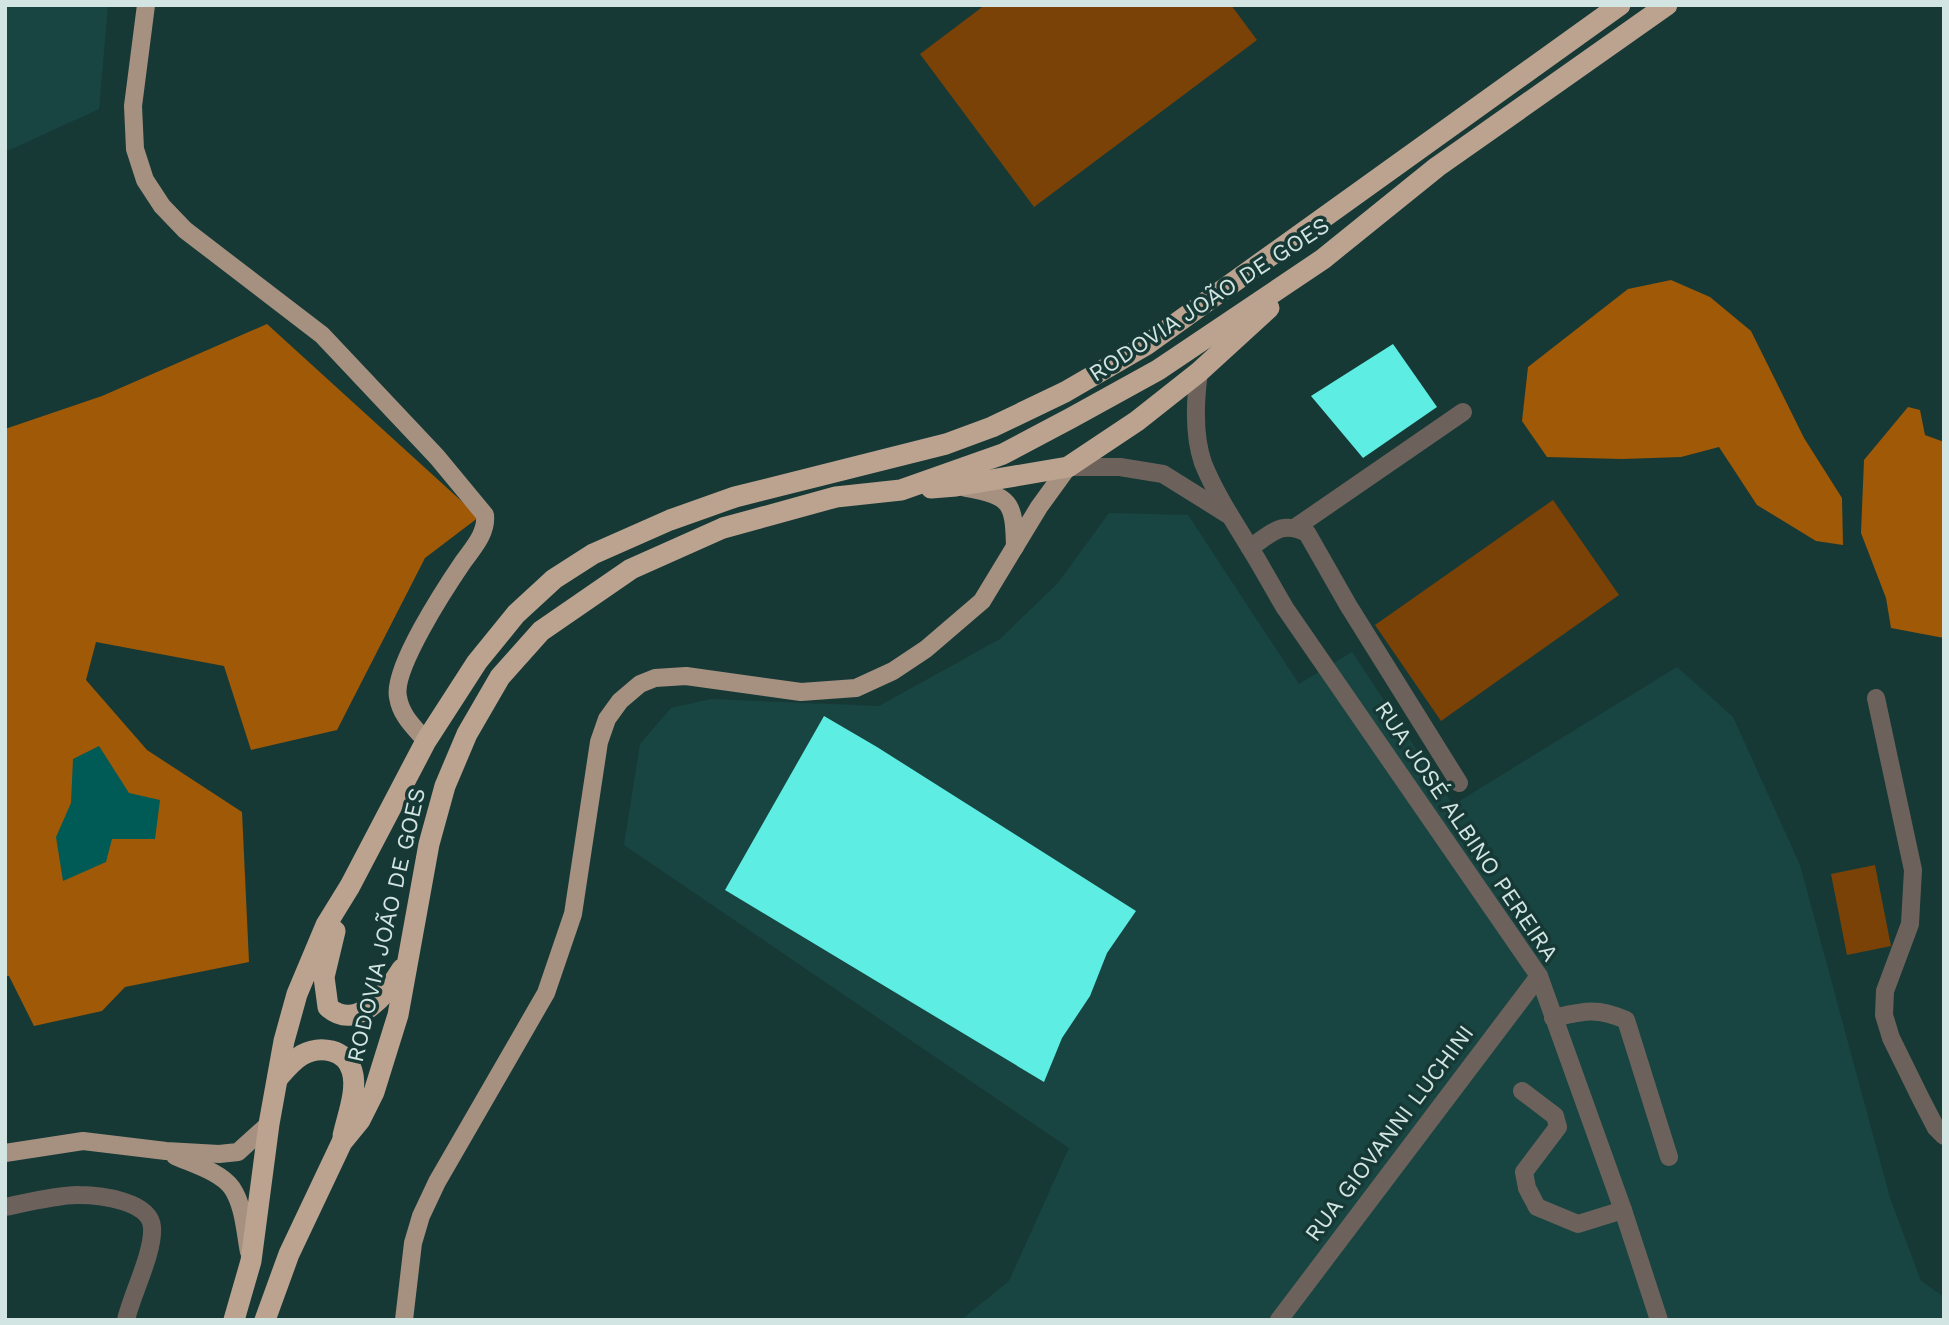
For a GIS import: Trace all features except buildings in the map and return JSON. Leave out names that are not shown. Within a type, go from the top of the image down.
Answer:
[{"type":"highway","name":"RODOVIA JOÃO DE GOES","points":[[234,1320],[251,1261],[269,1124],[284,1041],[297,995],[327,925],[426,741],[477,662],[516,614],[554,579],[593,554],[670,520],[735,497],[946,444],[992,427],[1065,393],[1146,345],[1620,5]]},
{"type":"highway","name":"RODOVIA JOÃO DE GOES","points":[[265,1320],[289,1254],[342,1142],[360,1120],[374,1092],[398,1014],[429,844],[445,786],[467,734],[500,677],[541,631],[631,569],[723,528],[836,497],[901,490],[1003,454],[1071,418],[1157,370],[1323,259],[1437,167],[1667,5]]},
{"type":"highway","points":[[901,490],[956,486],[1068,467],[1137,421],[1199,372],[1323,259]]},
{"type":"highway","points":[[350,886],[329,947],[324,977],[328,1007],[335,1013],[348,1015],[362,1012],[376,1003],[391,987],[408,960]]},
{"type":"highway","points":[[278,1079],[303,1054],[332,1050],[343,1056],[352,1069],[354,1085],[342,1142]]},
{"type":"main road","points":[[146,5],[133,106],[135,149],[145,180],[162,206],[185,230],[322,335],[437,457],[485,515],[484,530],[446,586],[397,685],[403,715],[426,741]]},
{"type":"main road","points":[[404,1320],[413,1243],[421,1216],[450,1159],[546,993],[573,914],[599,742],[607,719],[620,701],[640,684],[655,678],[687,676],[801,692],[856,688],[892,671],[926,649],[982,601],[1039,507],[1068,467]]},
{"type":"main road","points":[[956,486],[990,492],[1004,499],[1014,514],[1015,548]]},
{"type":"main road","points":[[5,1153],[83,1141],[166,1151],[219,1154],[238,1152],[269,1124]]},
{"type":"main road","points":[[166,1151],[222,1178],[232,1187],[238,1200],[251,1261]]},
{"type":"street","name":"RUA JOSÉ ALBINO PEREIRA","points":[[1199,372],[1195,397],[1196,428],[1203,461],[1227,514],[1285,608],[1539,976],[1623,1210],[1659,1320]]},
{"type":"street","points":[[1296,527],[1463,412]]},
{"type":"street","name":"RUA JOSÉ ALBINO PEREIRA","points":[[1068,467],[1121,467],[1163,474],[1227,514]]},
{"type":"street","points":[[1250,548],[1280,527],[1296,527],[1307,533],[1348,605],[1459,783]]},
{"type":"street","points":[[1876,698],[1913,870],[1910,924],[1885,991],[1884,1015],[1897,1050],[1936,1128],[1944,1136]]},
{"type":"street","name":"RUA GIOVANNI LUCHINI","points":[[1279,1320],[1539,976]]},
{"type":"street","points":[[1553,1017],[1591,1009],[1626,1020],[1669,1157]]},
{"type":"street","points":[[1522,1091],[1555,1116],[1558,1127],[1524,1172],[1527,1188],[1537,1207],[1578,1224],[1623,1210]]},
{"type":"street","points":[[5,1207],[78,1194],[119,1200],[145,1212],[151,1219],[151,1240],[126,1320]]},
{"type":"shaded area","points":[[5,5],[108,5],[99,109],[5,152]]},
{"type":"shaded area","points":[[985,5],[1231,5],[1257,40],[1034,207],[920,54]]},
{"type":"shaded area","points":[[1671,280],[1710,297],[1751,331],[1804,438],[1842,498],[1843,545],[1816,541],[1757,505],[1719,447],[1681,457],[1547,457],[1522,421],[1528,367],[1628,289]]},
{"type":"shaded area","points":[[267,324],[479,517],[425,558],[337,730],[251,750],[224,666],[96,642],[86,680],[147,750],[242,812],[249,962],[125,987],[102,1011],[34,1026],[9,976],[5,976],[5,429],[102,396]]},
{"type":"shaded area","points":[[1908,407],[1920,410],[1925,435],[1944,442],[1944,638],[1891,628],[1886,598],[1861,533],[1864,460]]},
{"type":"shaded area","points":[[1553,500],[1619,595],[1441,721],[1375,625]]},
{"type":"shaded area","points":[[1109,513],[1188,515],[1299,684],[1352,652],[1453,805],[1677,667],[1733,717],[1800,865],[1890,1198],[1921,1281],[1944,1297],[1944,1320],[961,1320],[1009,1281],[1069,1148],[624,845],[640,744],[671,708],[711,699],[879,706],[1000,639],[1058,583]]},
{"type":"shaded area","points":[[99,746],[129,793],[160,800],[155,839],[112,839],[106,862],[63,881],[56,837],[71,803],[73,759]]},
{"type":"shaded area","points":[[1875,865],[1891,946],[1847,955],[1831,874]]}]
